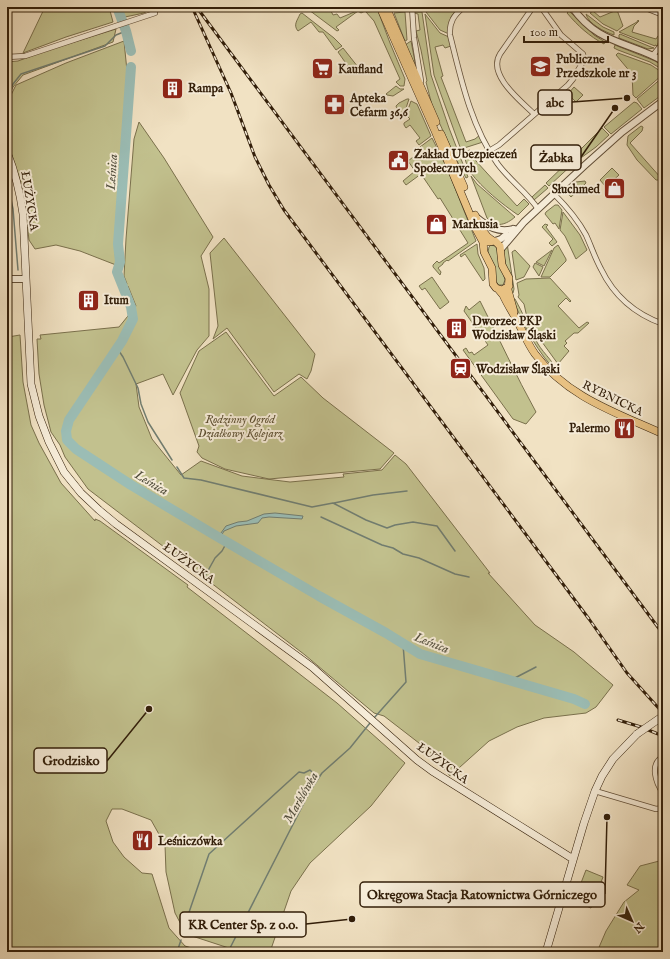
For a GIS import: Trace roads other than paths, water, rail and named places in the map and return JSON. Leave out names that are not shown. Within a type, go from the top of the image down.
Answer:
[{"type":"main road","name":"RYBNICKA","points":[[380,7],[484,246],[484,252],[492,268],[493,284],[502,293],[526,340],[535,354],[547,369],[566,386],[587,399],[663,434]]},
{"type":"main road","points":[[386,7],[476,217],[488,237],[499,244],[501,249]]},
{"type":"main road","name":"ŁUŻYCKA","points":[[7,152],[16,176],[22,208],[31,384],[39,416],[52,449],[64,472],[99,510],[116,524],[312,667],[417,760],[432,771],[573,859]]},
{"type":"main road","points":[[484,246],[488,242],[494,241]]},
{"type":"main road","name":"RYBNICKA","points":[[501,249],[502,265],[509,278],[509,293],[516,318]]},
{"type":"main road","points":[[498,290],[504,290],[509,286]]},
{"type":"main road","points":[[546,952],[573,859],[595,791],[604,772],[617,754],[637,734],[663,716]]},
{"type":"street","points":[[412,7],[414,38],[422,89]]},
{"type":"street","points":[[533,7],[500,54],[496,61],[496,65],[509,89],[534,114]]},
{"type":"street","points":[[489,151],[500,145],[568,85],[584,60],[583,54],[561,35],[541,7]]},
{"type":"street","points":[[572,7],[585,22],[600,34],[663,61]]},
{"type":"street","points":[[643,7],[663,15]]},
{"type":"street","points":[[462,8],[450,23],[450,35],[468,101],[489,151],[502,169],[538,209]]},
{"type":"street","points":[[7,57],[25,56],[155,13]]},
{"type":"street","points":[[652,55],[663,43]]},
{"type":"street","points":[[501,249],[524,222],[622,132],[662,103]]},
{"type":"street","points":[[554,194],[569,211],[585,234],[611,287],[638,313],[663,324]]},
{"type":"street","points":[[476,217],[494,229],[514,229]]},
{"type":"street","points":[[494,241],[501,239],[524,222]]},
{"type":"street","points":[[7,279],[26,279]]},
{"type":"street","points":[[663,757],[660,758],[657,763],[655,777],[663,793]]},
{"type":"street","points":[[595,791],[656,809],[663,808]]},
{"type":"water","points":[[275,513],[303,516],[302,519],[262,518],[258,523],[236,526],[224,531],[220,538],[218,537],[226,526],[247,521],[264,514]]},
{"type":"waterway","name":"Leśnica","points":[[117,7],[126,31],[131,51]]},
{"type":"waterway","points":[[7,98],[13,84],[21,74],[105,46],[116,35],[126,31]]},
{"type":"waterway","name":"Leśnica","points":[[131,67],[118,244],[120,262],[117,272],[131,307],[133,319],[122,341],[69,420],[66,431],[67,440],[76,449],[131,485],[420,654],[574,699],[585,704]]},
{"type":"waterway","points":[[7,181],[13,209],[18,270]]},
{"type":"waterway","points":[[117,348],[138,388],[141,404],[148,422],[172,460]]},
{"type":"waterway","points":[[177,467],[184,478],[201,480],[312,507],[333,503],[366,520],[387,528],[413,522],[437,526],[455,551]]},
{"type":"waterway","points":[[334,503],[373,495],[407,491]]},
{"type":"waterway","points":[[321,517],[382,545],[393,548],[403,554],[419,558],[455,574],[469,577]]},
{"type":"waterway","points":[[205,576],[215,558],[222,551],[227,542]]},
{"type":"waterway","name":"Marklówka","points":[[374,718],[406,682],[403,644]]},
{"type":"waterway","points":[[511,680],[536,667]]},
{"type":"waterway","name":"Marklówka","points":[[228,952],[310,791],[322,773],[350,748],[370,723]]},
{"type":"waterway","points":[[186,933],[185,924],[209,854],[299,772],[304,773],[310,770],[318,778]]},
{"type":"waterway","points":[[177,952],[181,940]]},
{"type":"railway","points":[[192,7],[231,93],[255,157],[284,210],[589,619],[627,673],[663,713]]},
{"type":"railway","points":[[198,9],[663,634]]},
{"type":"railway","points":[[618,720],[663,736]]},
{"type":"place","name":"Publiczne Przedszkole nr 3","points":[[541,66]]},
{"type":"place","name":"Kaufland","points":[[323,69]]},
{"type":"place","name":"Rampa","points":[[172,88]]},
{"type":"place","name":"abc","points":[[627,98]]},
{"type":"place","name":"Apteka Cefarm 36,6","points":[[334,105]]},
{"type":"place","name":"Żabka","points":[[615,108]]},
{"type":"place","name":"Zakład Ubezpieczeń Społecznych","points":[[398,161]]},
{"type":"place","name":"Słuchmed","points":[[615,189]]},
{"type":"place","name":"Markusia","points":[[436,224]]},
{"type":"place","name":"Itum","points":[[88,300]]},
{"type":"place","name":"Dworzec PKP Wodzisław Śląski","points":[[457,328]]},
{"type":"place","name":"Wodzisław Śląski","points":[[461,369]]},
{"type":"place","name":"Palermo","points":[[625,428]]},
{"type":"place","name":"Grodzisko","points":[[149,709]]},
{"type":"place","name":"Okręgowa Stacja Ratownictwa Górniczego","points":[[607,817]]},
{"type":"place","name":"Leśniczówka","points":[[143,841]]},
{"type":"place","name":"KR Center Sp. z o.o.","points":[[352,919]]},
{"type":"park label","name":"Rodzinny Ogród Działkowy Kolejarz","points":[[240,426]]}]
